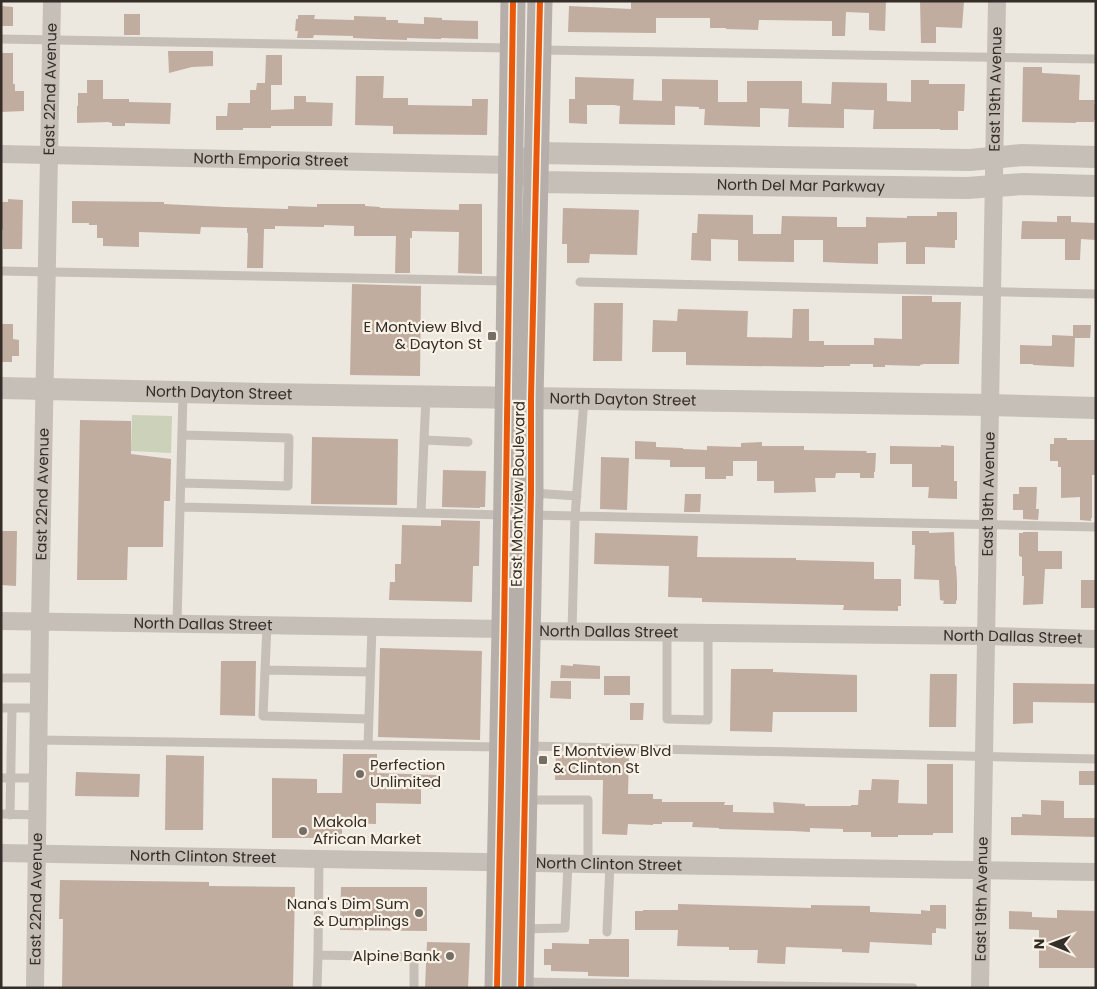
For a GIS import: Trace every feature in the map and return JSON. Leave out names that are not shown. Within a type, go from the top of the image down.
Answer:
[{"type":"main road","name":"East Montview Boulevard","points":[[497,988],[511,862],[516,630],[530,504],[509,281],[513,1]]},
{"type":"main road","name":"East Montview Boulevard","points":[[516,630],[506,515],[519,398],[537,182],[540,1]]},
{"type":"main road","name":"East Montview Boulevard","points":[[513,747],[525,800],[511,862],[522,930],[521,985]]},
{"type":"street","name":"East 22nd Avenue","points":[[34,988],[52,1]]},
{"type":"street","name":"East 19th Avenue","points":[[980,988],[997,1]]},
{"type":"street","name":"North Emporia Street","points":[[1,154],[511,165],[537,153]]},
{"type":"street","name":"North Del Mar Parkway","points":[[537,153],[970,160],[1022,155],[1096,157]]},
{"type":"street","points":[[511,165],[537,182]]},
{"type":"street","name":"North Del Mar Parkway","points":[[537,182],[967,188],[1023,184],[1096,186]]},
{"type":"street","name":"North Dayton Street","points":[[1,388],[1096,408]]},
{"type":"street","name":"North Dallas Street","points":[[1,621],[1096,639]]},
{"type":"street","name":"North Clinton Street","points":[[1,853],[1096,872]]},
{"type":"lane","points":[[1,40],[512,48]]},
{"type":"lane","points":[[539,50],[1096,59]]},
{"type":"lane","points":[[1,271],[509,281]]},
{"type":"lane","points":[[580,282],[1096,294]]},
{"type":"lane","points":[[177,623],[183,392]]},
{"type":"lane","points":[[421,513],[426,396]]},
{"type":"lane","points":[[572,631],[576,496],[584,399]]},
{"type":"lane","points":[[181,483],[288,486],[289,438],[182,435]]},
{"type":"lane","points":[[424,440],[468,442]]},
{"type":"lane","points":[[530,504],[576,496]]},
{"type":"lane","points":[[530,504],[575,517],[1096,527]]},
{"type":"lane","points":[[180,507],[506,515]]},
{"type":"lane","points":[[267,625],[264,716],[368,719]]},
{"type":"lane","points":[[368,745],[372,627]]},
{"type":"lane","points":[[667,632],[667,720],[708,720],[708,632]]},
{"type":"lane","points":[[266,670],[370,672]]},
{"type":"lane","points":[[1,678],[39,678]]},
{"type":"lane","points":[[1,708],[39,708]]},
{"type":"lane","points":[[12,708],[6,779],[6,815],[37,815]]},
{"type":"lane","points":[[38,740],[513,747],[1096,759]]},
{"type":"lane","points":[[6,779],[38,778]]},
{"type":"lane","points":[[525,800],[588,800],[588,864]]},
{"type":"lane","points":[[317,988],[319,858]]},
{"type":"lane","points":[[522,930],[565,928],[568,863]]},
{"type":"lane","points":[[607,932],[610,864]]},
{"type":"lane","points":[[318,955],[414,957],[414,988]]},
{"type":"lane","points":[[521,985],[913,988]]},
{"type":"green space","points":[[132,415],[172,416],[171,453],[131,451]]},
{"type":"building","points":[[631,1],[886,1],[885,31],[869,30],[869,13],[846,12],[845,36],[832,36],[832,21],[759,20],[758,30],[710,28],[710,18],[656,18],[656,33],[568,32],[569,6],[631,9]]},
{"type":"building","points":[[920,1],[964,1],[962,28],[936,27],[936,43],[921,43]]},
{"type":"building","points":[[1,6],[13,7],[13,26],[1,26]]},
{"type":"building","points":[[124,14],[140,14],[140,35],[124,35]]},
{"type":"building","points":[[298,15],[315,15],[314,19],[354,20],[354,16],[386,17],[386,20],[398,20],[398,23],[424,24],[424,17],[442,18],[442,20],[478,21],[478,39],[407,38],[407,40],[314,35],[313,38],[297,38],[298,31],[295,31]]},
{"type":"building","points":[[168,51],[213,51],[213,66],[192,67],[169,73]]},
{"type":"building","points":[[1,53],[13,53],[13,84],[15,84],[15,91],[24,91],[24,111],[1,112]]},
{"type":"building","points":[[266,55],[282,55],[282,85],[271,85],[271,110],[294,109],[294,96],[306,96],[306,102],[333,103],[332,126],[271,126],[271,128],[216,130],[216,116],[227,116],[228,103],[250,103],[250,90],[256,90],[257,83],[265,83]]},
{"type":"building","points":[[1023,67],[1042,67],[1042,73],[1080,75],[1079,100],[1095,100],[1096,120],[1094,122],[1076,123],[1022,122]]},
{"type":"building","points":[[356,76],[384,76],[383,98],[408,98],[408,105],[472,106],[472,99],[488,99],[487,135],[393,134],[393,126],[355,125]]},
{"type":"building","points":[[575,77],[634,79],[633,100],[662,101],[662,79],[718,80],[718,102],[747,102],[747,81],[802,81],[802,103],[831,104],[832,82],[887,83],[887,101],[911,102],[911,80],[929,80],[929,84],[965,84],[964,111],[958,111],[958,130],[873,129],[874,110],[844,109],[844,128],[788,127],[789,109],[760,108],[760,127],[704,125],[705,109],[675,106],[675,125],[619,124],[620,106],[614,105],[587,105],[587,124],[569,123],[569,99],[575,99]]},
{"type":"building","points":[[87,80],[103,80],[103,99],[129,99],[129,102],[171,103],[170,124],[125,123],[125,126],[112,126],[112,123],[108,122],[77,123],[78,93],[87,93]]},
{"type":"building","points":[[8,199],[23,200],[22,249],[3,249],[1,202],[8,202]]},
{"type":"building","points":[[72,201],[164,202],[164,204],[288,209],[288,206],[317,207],[317,204],[365,204],[365,206],[380,208],[459,210],[459,204],[482,204],[482,274],[458,273],[459,232],[412,231],[412,238],[410,238],[410,273],[395,273],[396,236],[354,236],[354,226],[275,226],[275,229],[264,229],[263,268],[247,268],[247,228],[201,227],[200,234],[139,232],[139,247],[103,246],[103,238],[97,238],[97,225],[72,223]]},
{"type":"building","points":[[563,208],[639,210],[637,255],[590,254],[589,263],[567,263],[567,244],[562,244]]},
{"type":"building","points":[[937,212],[957,212],[957,240],[955,240],[955,248],[925,247],[925,264],[906,264],[906,242],[878,243],[878,264],[823,262],[823,240],[794,240],[794,262],[738,261],[738,240],[711,239],[711,261],[691,260],[692,233],[697,233],[698,214],[753,215],[753,234],[781,234],[782,216],[837,217],[837,227],[866,227],[866,217],[907,218],[907,216],[937,216]]},
{"type":"building","points":[[1057,216],[1071,216],[1071,222],[1096,223],[1096,240],[1081,239],[1080,260],[1065,260],[1065,239],[1021,239],[1022,221],[1057,222]]},
{"type":"building","points":[[352,284],[421,286],[420,376],[350,375]]},
{"type":"building","points":[[902,296],[932,296],[932,302],[961,302],[959,364],[885,365],[885,367],[873,367],[873,364],[824,367],[686,365],[686,352],[652,352],[653,320],[677,321],[678,309],[748,311],[747,337],[792,338],[793,309],[809,309],[809,341],[824,341],[824,345],[874,345],[874,338],[902,339]]},
{"type":"building","points":[[594,303],[623,303],[622,361],[593,361]]},
{"type":"building","points":[[1,324],[13,324],[13,339],[19,340],[19,356],[12,356],[12,362],[1,362]]},
{"type":"building","points":[[1073,325],[1091,325],[1090,338],[1075,338],[1074,367],[1020,364],[1020,345],[1051,346],[1052,335],[1073,336]]},
{"type":"building","points":[[80,420],[131,421],[131,454],[171,459],[170,501],[164,501],[163,547],[128,547],[127,580],[77,580]]},
{"type":"building","points":[[312,437],[398,439],[397,505],[311,504]]},
{"type":"building","points":[[1054,438],[1096,440],[1096,475],[1092,475],[1091,521],[1080,520],[1080,497],[1061,498],[1061,467],[1058,467],[1058,461],[1050,461],[1050,444],[1054,444]]},
{"type":"building","points":[[635,441],[656,442],[656,447],[683,449],[707,450],[707,446],[741,447],[741,443],[762,442],[762,446],[804,446],[804,450],[867,451],[866,453],[876,453],[875,472],[874,478],[860,478],[860,473],[836,473],[835,478],[815,478],[816,492],[774,493],[774,481],[757,481],[757,461],[733,461],[733,476],[726,476],[726,479],[705,479],[705,467],[670,467],[670,460],[635,459]]},
{"type":"building","points":[[941,445],[954,446],[954,481],[957,481],[957,499],[928,498],[929,487],[912,487],[912,464],[890,464],[890,446],[941,447]]},
{"type":"building","points":[[601,457],[629,458],[627,510],[600,509]]},
{"type":"building","points":[[443,470],[486,471],[485,507],[442,507]]},
{"type":"building","points":[[1019,487],[1037,487],[1036,509],[1039,509],[1038,520],[1023,519],[1023,510],[1013,510],[1013,494],[1019,494]]},
{"type":"building","points":[[685,494],[701,494],[700,512],[684,512]]},
{"type":"building","points":[[441,520],[480,521],[479,566],[473,566],[472,602],[389,600],[390,582],[395,582],[395,564],[401,564],[402,525],[441,526]]},
{"type":"building","points":[[1,531],[17,531],[16,586],[1,585]]},
{"type":"building","points":[[912,531],[929,531],[929,533],[954,532],[957,581],[956,604],[943,604],[944,601],[940,600],[939,580],[914,579],[915,545],[912,545]]},
{"type":"building","points":[[1038,532],[1038,551],[1062,551],[1062,569],[1045,569],[1043,604],[1023,605],[1024,576],[1022,576],[1022,557],[1019,556],[1019,533]]},
{"type":"building","points":[[595,533],[698,536],[697,557],[796,558],[796,560],[874,562],[874,579],[901,579],[901,606],[898,606],[898,611],[843,610],[844,605],[702,602],[702,598],[668,597],[669,566],[594,564]]},
{"type":"building","points":[[1081,580],[1096,580],[1096,608],[1081,608]]},
{"type":"building","points":[[380,648],[482,651],[480,740],[378,737]]},
{"type":"building","points":[[221,661],[256,661],[255,716],[220,715]]},
{"type":"building","points":[[573,664],[600,666],[600,679],[560,678],[561,665],[573,666]]},
{"type":"building","points":[[731,669],[773,669],[773,672],[857,675],[857,712],[773,712],[772,732],[730,731]]},
{"type":"building","points":[[930,674],[957,674],[956,727],[929,727]]},
{"type":"building","points":[[604,676],[630,676],[630,695],[604,695]]},
{"type":"building","points":[[551,681],[571,681],[571,699],[550,698]]},
{"type":"building","points":[[1013,683],[1096,684],[1096,703],[1033,702],[1033,723],[1013,724]]},
{"type":"building","points":[[630,703],[644,703],[643,720],[630,720]]},
{"type":"building","points":[[343,754],[377,754],[377,773],[437,775],[437,789],[421,788],[421,804],[376,803],[376,824],[342,823],[342,838],[272,838],[272,778],[317,779],[317,793],[342,793]]},
{"type":"building","points":[[166,755],[204,756],[203,830],[165,830]]},
{"type":"building","points":[[556,755],[629,756],[628,794],[653,794],[653,799],[662,799],[662,802],[725,802],[724,805],[733,805],[733,812],[774,813],[773,802],[805,804],[805,806],[858,805],[859,790],[871,790],[872,779],[899,780],[898,803],[927,804],[927,764],[953,764],[953,833],[871,837],[871,832],[843,832],[843,829],[810,828],[810,832],[719,829],[692,827],[693,822],[662,822],[662,824],[653,825],[628,824],[627,835],[602,834],[603,780],[555,780]]},
{"type":"building","points":[[1079,771],[1095,771],[1095,785],[1079,785]]},
{"type":"building","points":[[76,772],[140,774],[139,797],[75,796]]},
{"type":"building","points":[[1041,800],[1064,801],[1064,818],[1096,818],[1096,837],[1011,835],[1011,817],[1022,817],[1022,814],[1041,815]]},
{"type":"building","points":[[60,880],[209,882],[209,886],[295,887],[293,988],[62,988],[63,919],[59,919]]},
{"type":"building","points":[[341,887],[427,887],[427,931],[340,930]]},
{"type":"building","points":[[678,904],[811,908],[811,905],[870,906],[870,912],[921,914],[921,910],[930,911],[930,905],[946,905],[946,929],[936,928],[936,933],[932,933],[932,945],[870,942],[869,953],[842,952],[842,949],[786,947],[785,964],[757,963],[758,950],[729,950],[729,947],[677,946],[678,930],[635,930],[635,911],[678,910]]},
{"type":"building","points":[[1057,910],[1096,911],[1096,968],[1039,968],[1039,930],[1009,929],[1009,911],[1032,912],[1032,917],[1057,918]]},
{"type":"building","points":[[589,939],[629,939],[629,977],[588,976],[588,972],[551,971],[551,965],[544,965],[544,949],[552,949],[552,943],[589,944]]},
{"type":"building","points":[[427,942],[470,943],[468,988],[425,988]]},
{"type":"cycle path","points":[[497,988],[513,1]]},
{"type":"cycle path","points":[[521,988],[540,1]]},
{"type":"place","name":"E Montview Blvd & Dayton St","points":[[492,336]]},
{"type":"place","name":"E Montview Blvd & Clinton St","points":[[543,760]]},
{"type":"place","name":"Perfection Unlimited","points":[[360,774]]},
{"type":"place","name":"Makola African Market","points":[[303,831]]},
{"type":"place","name":"Nana's Dim Sum & Dumplings","points":[[419,913]]},
{"type":"place","name":"Alpine Bank","points":[[450,956]]}]
